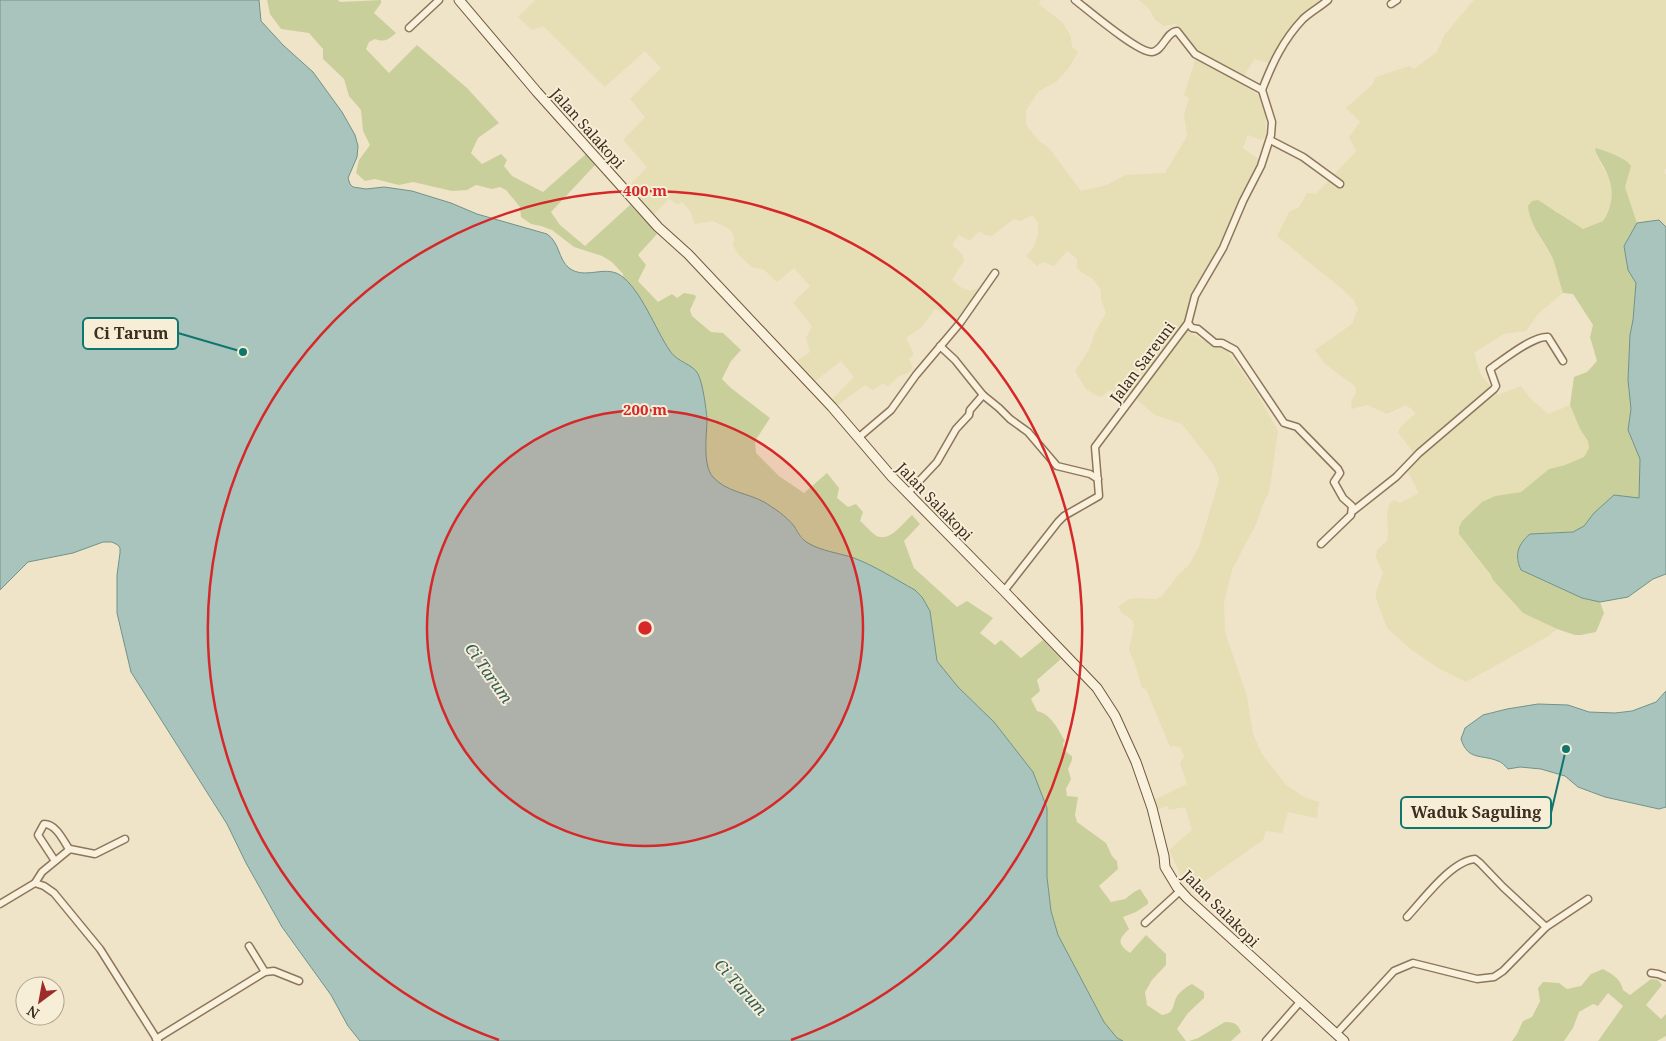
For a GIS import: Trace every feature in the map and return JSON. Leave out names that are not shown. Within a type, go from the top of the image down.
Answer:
[{"type":"street","points":[[409,28],[440,0]]},
{"type":"street","name":"Jalan Salakopi","points":[[459,0],[542,98],[652,220],[688,254],[826,401],[908,493],[1097,688],[1115,716],[1136,762],[1152,808],[1165,867],[1170,877],[1180,891],[1344,1041]]},
{"type":"street","points":[[1075,0],[1128,42],[1149,52],[1156,50],[1172,32],[1178,31],[1195,54],[1262,90],[1276,55],[1289,36],[1304,18],[1328,0]]},
{"type":"street","name":"Jalan Sareuni","points":[[1004,591],[1064,516],[1099,496],[1095,447],[1188,323],[1194,296],[1223,248],[1243,201],[1261,166],[1270,140],[1272,122],[1262,90]]},
{"type":"street","points":[[1270,140],[1303,157],[1340,184]]},
{"type":"street","points":[[858,438],[891,410],[916,374],[960,323],[995,273]]},
{"type":"street","points":[[1188,323],[1192,328],[1198,329],[1215,343],[1222,343],[1235,350],[1284,423],[1297,427],[1338,469],[1340,472],[1334,482],[1343,498],[1352,506],[1353,511]]},
{"type":"street","points":[[1321,544],[1353,511],[1396,477],[1419,453],[1494,389],[1496,383],[1490,368],[1542,336],[1548,337],[1564,361]]},
{"type":"street","points":[[940,346],[955,360],[983,396],[1028,432],[1057,466],[1090,474],[1098,479]]},
{"type":"street","points":[[908,493],[936,462],[956,429],[983,396]]},
{"type":"street","points":[[56,861],[38,836],[44,824],[50,824],[54,827],[69,849]]},
{"type":"street","points":[[0,904],[35,883],[42,872],[69,849],[72,848],[95,854],[125,839]]},
{"type":"street","points":[[1406,917],[1450,872],[1464,861],[1474,859],[1480,862],[1503,888],[1546,927]]},
{"type":"street","points":[[35,883],[44,886],[56,895],[93,940],[157,1040],[264,972],[276,971],[299,981]]},
{"type":"street","points":[[1145,923],[1180,891]]},
{"type":"street","points":[[1336,1034],[1394,971],[1403,966],[1413,963],[1477,979],[1494,977],[1503,971],[1546,927],[1588,899]]},
{"type":"street","points":[[249,946],[264,972]]},
{"type":"street","points":[[1651,973],[1666,978]]},
{"type":"street","points":[[1266,1041],[1300,1002]]},
{"type":"shaded area","points":[[535,0],[1041,0],[1039,4],[1063,23],[1071,37],[1072,47],[1078,52],[1068,69],[1056,82],[1039,91],[1026,110],[1026,125],[1038,140],[1049,148],[1081,191],[1107,185],[1126,175],[1165,173],[1187,136],[1184,114],[1189,98],[1184,95],[1198,51],[1176,24],[1164,26],[1155,20],[1150,10],[1139,0],[1321,0],[1299,19],[1282,39],[1268,63],[1255,59],[1239,83],[1259,95],[1265,110],[1266,136],[1261,140],[1248,135],[1243,148],[1260,160],[1216,255],[1193,291],[1183,324],[1187,331],[1211,345],[1226,349],[1257,393],[1278,431],[1269,493],[1257,522],[1232,570],[1224,603],[1225,632],[1247,696],[1253,734],[1262,754],[1286,785],[1306,798],[1319,802],[1317,818],[1288,812],[1282,833],[1266,831],[1263,840],[1192,890],[1184,882],[1169,850],[1192,830],[1185,807],[1169,810],[1167,806],[1156,810],[1154,800],[1187,784],[1180,763],[1184,757],[1180,747],[1170,747],[1146,689],[1142,688],[1129,650],[1134,626],[1133,621],[1122,613],[1118,607],[1129,599],[1156,599],[1162,596],[1179,574],[1189,565],[1199,547],[1219,478],[1213,464],[1182,424],[1155,415],[1128,392],[1124,397],[1109,390],[1102,397],[1086,389],[1075,371],[1089,350],[1095,332],[1106,313],[1101,300],[1101,290],[1093,279],[1077,268],[1077,259],[1067,251],[1054,266],[1043,262],[1037,266],[1026,256],[1033,248],[1038,235],[1038,222],[1032,215],[1021,221],[1014,219],[992,236],[985,235],[979,231],[970,241],[959,235],[952,245],[962,254],[964,260],[952,280],[962,288],[971,291],[977,288],[976,294],[957,320],[935,309],[922,327],[906,338],[914,354],[909,359],[913,368],[910,372],[898,377],[888,387],[883,383],[873,390],[865,385],[838,405],[831,400],[854,377],[841,361],[814,382],[794,363],[810,352],[806,338],[812,326],[793,303],[810,286],[794,268],[777,282],[763,269],[753,268],[738,254],[733,245],[734,238],[732,232],[713,221],[695,224],[690,211],[682,202],[678,205],[669,199],[647,222],[630,205],[639,197],[630,185],[647,167],[623,140],[645,117],[630,99],[661,68],[645,51],[605,87],[543,26],[532,30],[518,17]]},
{"type":"shaded area","points":[[1474,0],[1666,0],[1666,168],[1664,171],[1666,175],[1666,227],[1659,220],[1637,223],[1625,187],[1621,158],[1601,150],[1596,155],[1612,188],[1612,201],[1603,221],[1583,229],[1555,210],[1529,213],[1538,234],[1553,259],[1563,293],[1538,314],[1526,331],[1504,334],[1474,353],[1481,375],[1498,395],[1521,386],[1530,398],[1548,414],[1570,405],[1580,429],[1588,441],[1589,448],[1584,457],[1549,469],[1521,492],[1495,496],[1482,502],[1462,521],[1459,527],[1493,580],[1523,613],[1557,629],[1549,636],[1466,682],[1438,668],[1409,648],[1387,628],[1376,599],[1376,592],[1383,573],[1376,557],[1377,550],[1387,541],[1389,504],[1394,500],[1400,503],[1419,493],[1408,472],[1417,458],[1398,432],[1401,426],[1415,414],[1414,411],[1406,405],[1387,414],[1367,405],[1352,409],[1351,402],[1356,393],[1355,386],[1325,364],[1315,350],[1352,324],[1358,309],[1353,299],[1341,288],[1277,236],[1289,212],[1299,207],[1307,193],[1316,194],[1356,151],[1349,137],[1360,122],[1346,108],[1372,85],[1376,77],[1409,66],[1414,69],[1437,52],[1445,34]]},
{"type":"green space","points":[[267,0],[338,0],[340,2],[381,0],[374,13],[396,33],[387,40],[375,39],[369,42],[366,49],[389,73],[417,45],[467,88],[499,123],[478,138],[471,153],[482,164],[501,154],[507,160],[504,166],[512,176],[543,192],[586,154],[597,163],[551,212],[560,225],[585,246],[630,205],[647,222],[657,234],[638,255],[646,265],[638,281],[658,302],[672,294],[677,298],[684,293],[695,295],[696,297],[690,310],[692,316],[711,332],[723,333],[741,350],[731,361],[722,379],[770,418],[755,441],[756,453],[779,476],[804,493],[827,473],[839,488],[837,498],[848,507],[856,504],[863,512],[860,521],[875,535],[880,537],[890,535],[912,515],[920,524],[904,541],[914,568],[957,607],[967,601],[993,618],[980,633],[995,645],[1001,640],[1021,658],[1043,640],[1061,659],[1037,680],[1040,691],[1031,699],[1037,711],[1046,715],[1054,723],[1065,741],[1063,743],[1065,749],[1072,756],[1068,769],[1071,779],[1066,789],[1067,796],[1078,797],[1075,815],[1077,822],[1106,843],[1112,856],[1117,861],[1118,869],[1099,886],[1111,902],[1125,899],[1140,889],[1148,901],[1148,904],[1136,912],[1123,917],[1129,929],[1120,941],[1123,947],[1130,953],[1146,935],[1166,954],[1166,965],[1152,980],[1145,992],[1147,1005],[1162,1015],[1171,1011],[1177,996],[1190,985],[1192,984],[1204,992],[1204,998],[1188,1013],[1177,1029],[1186,1041],[1123,1041],[1117,1038],[1104,1022],[1058,935],[1051,911],[1047,876],[1047,808],[1033,772],[994,722],[958,687],[937,661],[930,611],[922,597],[807,543],[793,525],[763,502],[716,481],[707,463],[706,416],[698,376],[670,351],[643,303],[623,278],[623,274],[612,262],[602,256],[574,247],[552,230],[531,224],[521,217],[520,207],[506,190],[500,187],[492,189],[476,185],[467,190],[452,191],[413,182],[399,185],[375,179],[365,181],[356,173],[359,160],[370,145],[363,131],[361,110],[349,96],[344,79],[323,59],[323,49],[309,33],[281,29],[270,14]]},
{"type":"green space","points":[[1595,148],[1620,157],[1631,166],[1625,187],[1637,223],[1624,246],[1628,270],[1636,283],[1630,335],[1628,380],[1631,409],[1628,430],[1640,459],[1639,498],[1594,513],[1584,526],[1573,532],[1530,534],[1518,550],[1517,555],[1521,570],[1582,598],[1600,602],[1604,613],[1596,632],[1575,635],[1523,613],[1493,580],[1459,534],[1459,527],[1462,521],[1482,502],[1495,496],[1521,492],[1549,469],[1584,457],[1589,448],[1588,441],[1580,429],[1570,405],[1574,377],[1587,372],[1597,361],[1590,337],[1593,325],[1573,294],[1563,293],[1553,259],[1532,221],[1528,206],[1532,201],[1538,200],[1583,229],[1603,221],[1610,206],[1612,192],[1609,178]]},
{"type":"green space","points":[[1603,969],[1616,977],[1623,990],[1630,995],[1651,979],[1658,980],[1662,985],[1646,1005],[1661,1019],[1666,1014],[1666,1036],[1657,1041],[1598,1041],[1623,1006],[1608,993],[1598,1006],[1593,1004],[1579,1012],[1573,1028],[1564,1041],[1512,1041],[1523,1021],[1532,1017],[1540,1001],[1538,988],[1543,982],[1559,983],[1567,989],[1581,986],[1591,974]]},
{"type":"green space","points":[[1225,1022],[1235,1024],[1241,1032],[1231,1041],[1189,1041],[1198,1038]]},
{"type":"water","points":[[0,0],[259,0],[261,21],[283,45],[313,72],[342,112],[355,135],[358,146],[357,157],[348,178],[353,187],[366,189],[384,187],[412,191],[451,203],[477,214],[547,234],[554,242],[569,268],[581,273],[614,272],[628,281],[641,299],[670,351],[696,371],[700,378],[707,419],[707,465],[713,477],[724,486],[758,499],[776,510],[791,522],[802,537],[813,546],[854,558],[870,565],[915,590],[922,597],[930,611],[937,661],[958,687],[994,722],[1033,772],[1047,808],[1047,877],[1051,911],[1058,935],[1104,1022],[1117,1038],[1123,1041],[360,1041],[348,1026],[331,995],[282,927],[246,863],[227,824],[131,672],[117,613],[117,575],[120,553],[118,545],[112,542],[103,542],[73,553],[28,562],[0,590]]},
{"type":"water","points":[[1659,220],[1666,227],[1666,574],[1653,579],[1628,597],[1600,602],[1582,598],[1521,570],[1518,550],[1530,534],[1573,532],[1584,526],[1594,513],[1614,495],[1639,498],[1640,459],[1628,430],[1631,409],[1628,380],[1630,335],[1636,283],[1628,270],[1624,246],[1637,223]]},
{"type":"water","points":[[1666,691],[1666,807],[1659,809],[1605,797],[1578,787],[1565,776],[1541,769],[1520,767],[1508,769],[1503,764],[1492,759],[1471,754],[1467,751],[1461,739],[1465,728],[1483,715],[1507,709],[1538,704],[1568,705],[1589,712],[1615,713],[1632,711],[1656,702]]},
{"type":"place","name":"Ci Tarum","points":[[243,352]]},
{"type":"place","name":"Waduk Saguling","points":[[1566,749]]}]
